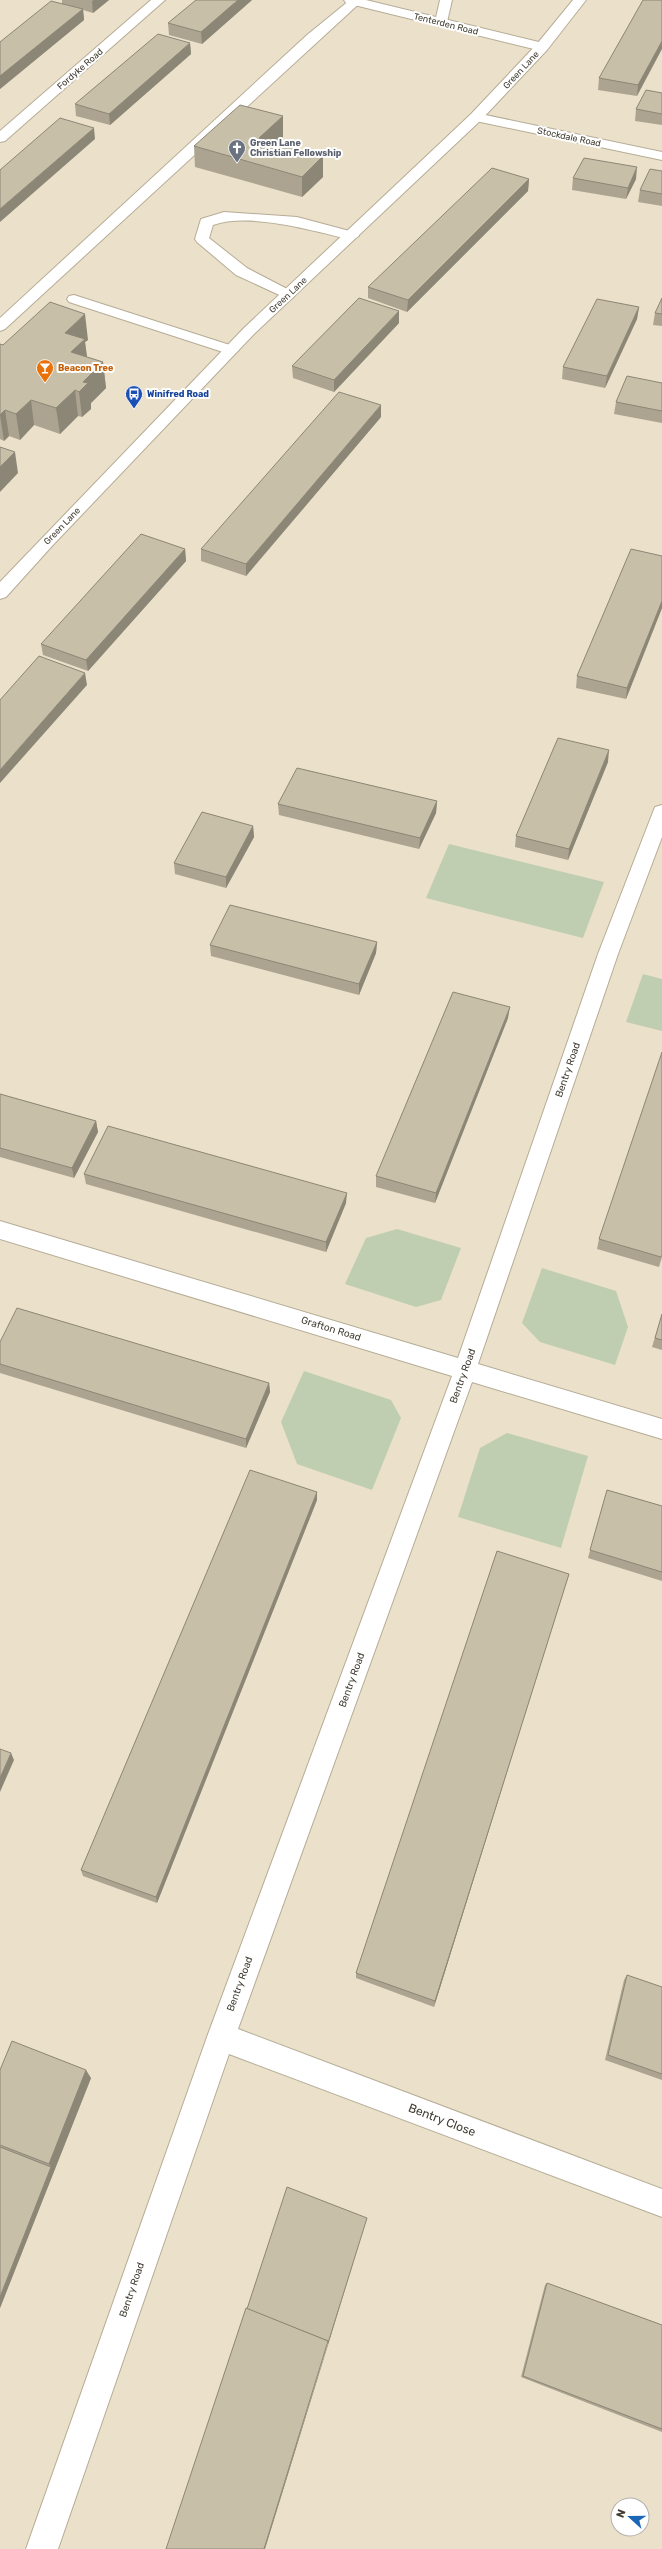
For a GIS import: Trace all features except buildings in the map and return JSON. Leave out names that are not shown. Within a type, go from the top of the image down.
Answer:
[{"type":"street","name":"Fordyke Road","points":[[0,138],[159,0]]},
{"type":"street","points":[[441,22],[446,0]]},
{"type":"street","name":"Green Lane","points":[[0,593],[231,350],[476,117],[542,47],[580,0]]},
{"type":"street","points":[[0,326],[353,1]]},
{"type":"street","name":"Tenterden Road","points":[[353,1],[542,47]]},
{"type":"street","points":[[0,117],[18,122]]},
{"type":"street","name":"Stockdale Road","points":[[476,117],[662,156]]},
{"type":"street","points":[[288,295],[250,279],[221,258],[202,239],[206,222],[224,216],[297,221],[352,236]]},
{"type":"street","points":[[74,299],[231,350]]},
{"type":"street","name":"Bentry Road","points":[[42,2549],[221,2037],[466,1370],[608,954],[662,812]]},
{"type":"street","name":"Grafton Road","points":[[0,1230],[662,1429]]},
{"type":"street","name":"Bentry Close","points":[[221,2037],[662,2203]]},
{"type":"green space","points":[[449,844],[604,882],[583,938],[426,898]]},
{"type":"green space","points":[[643,974],[662,979],[662,1031],[626,1022]]},
{"type":"green space","points":[[397,1229],[461,1248],[441,1300],[416,1307],[345,1284],[366,1238]]},
{"type":"green space","points":[[542,1268],[616,1291],[628,1327],[615,1365],[540,1342],[522,1323]]},
{"type":"green space","points":[[304,1371],[391,1400],[401,1418],[372,1490],[297,1464],[281,1422]]},
{"type":"green space","points":[[507,1433],[588,1456],[561,1548],[458,1517],[480,1448]]},
{"type":"place","name":"Green Lane Christian Fellowship","points":[[237,163]]},
{"type":"place","name":"Beacon Tree","points":[[45,383]]},
{"type":"place","name":"Winifred Road","points":[[134,409]]}]
